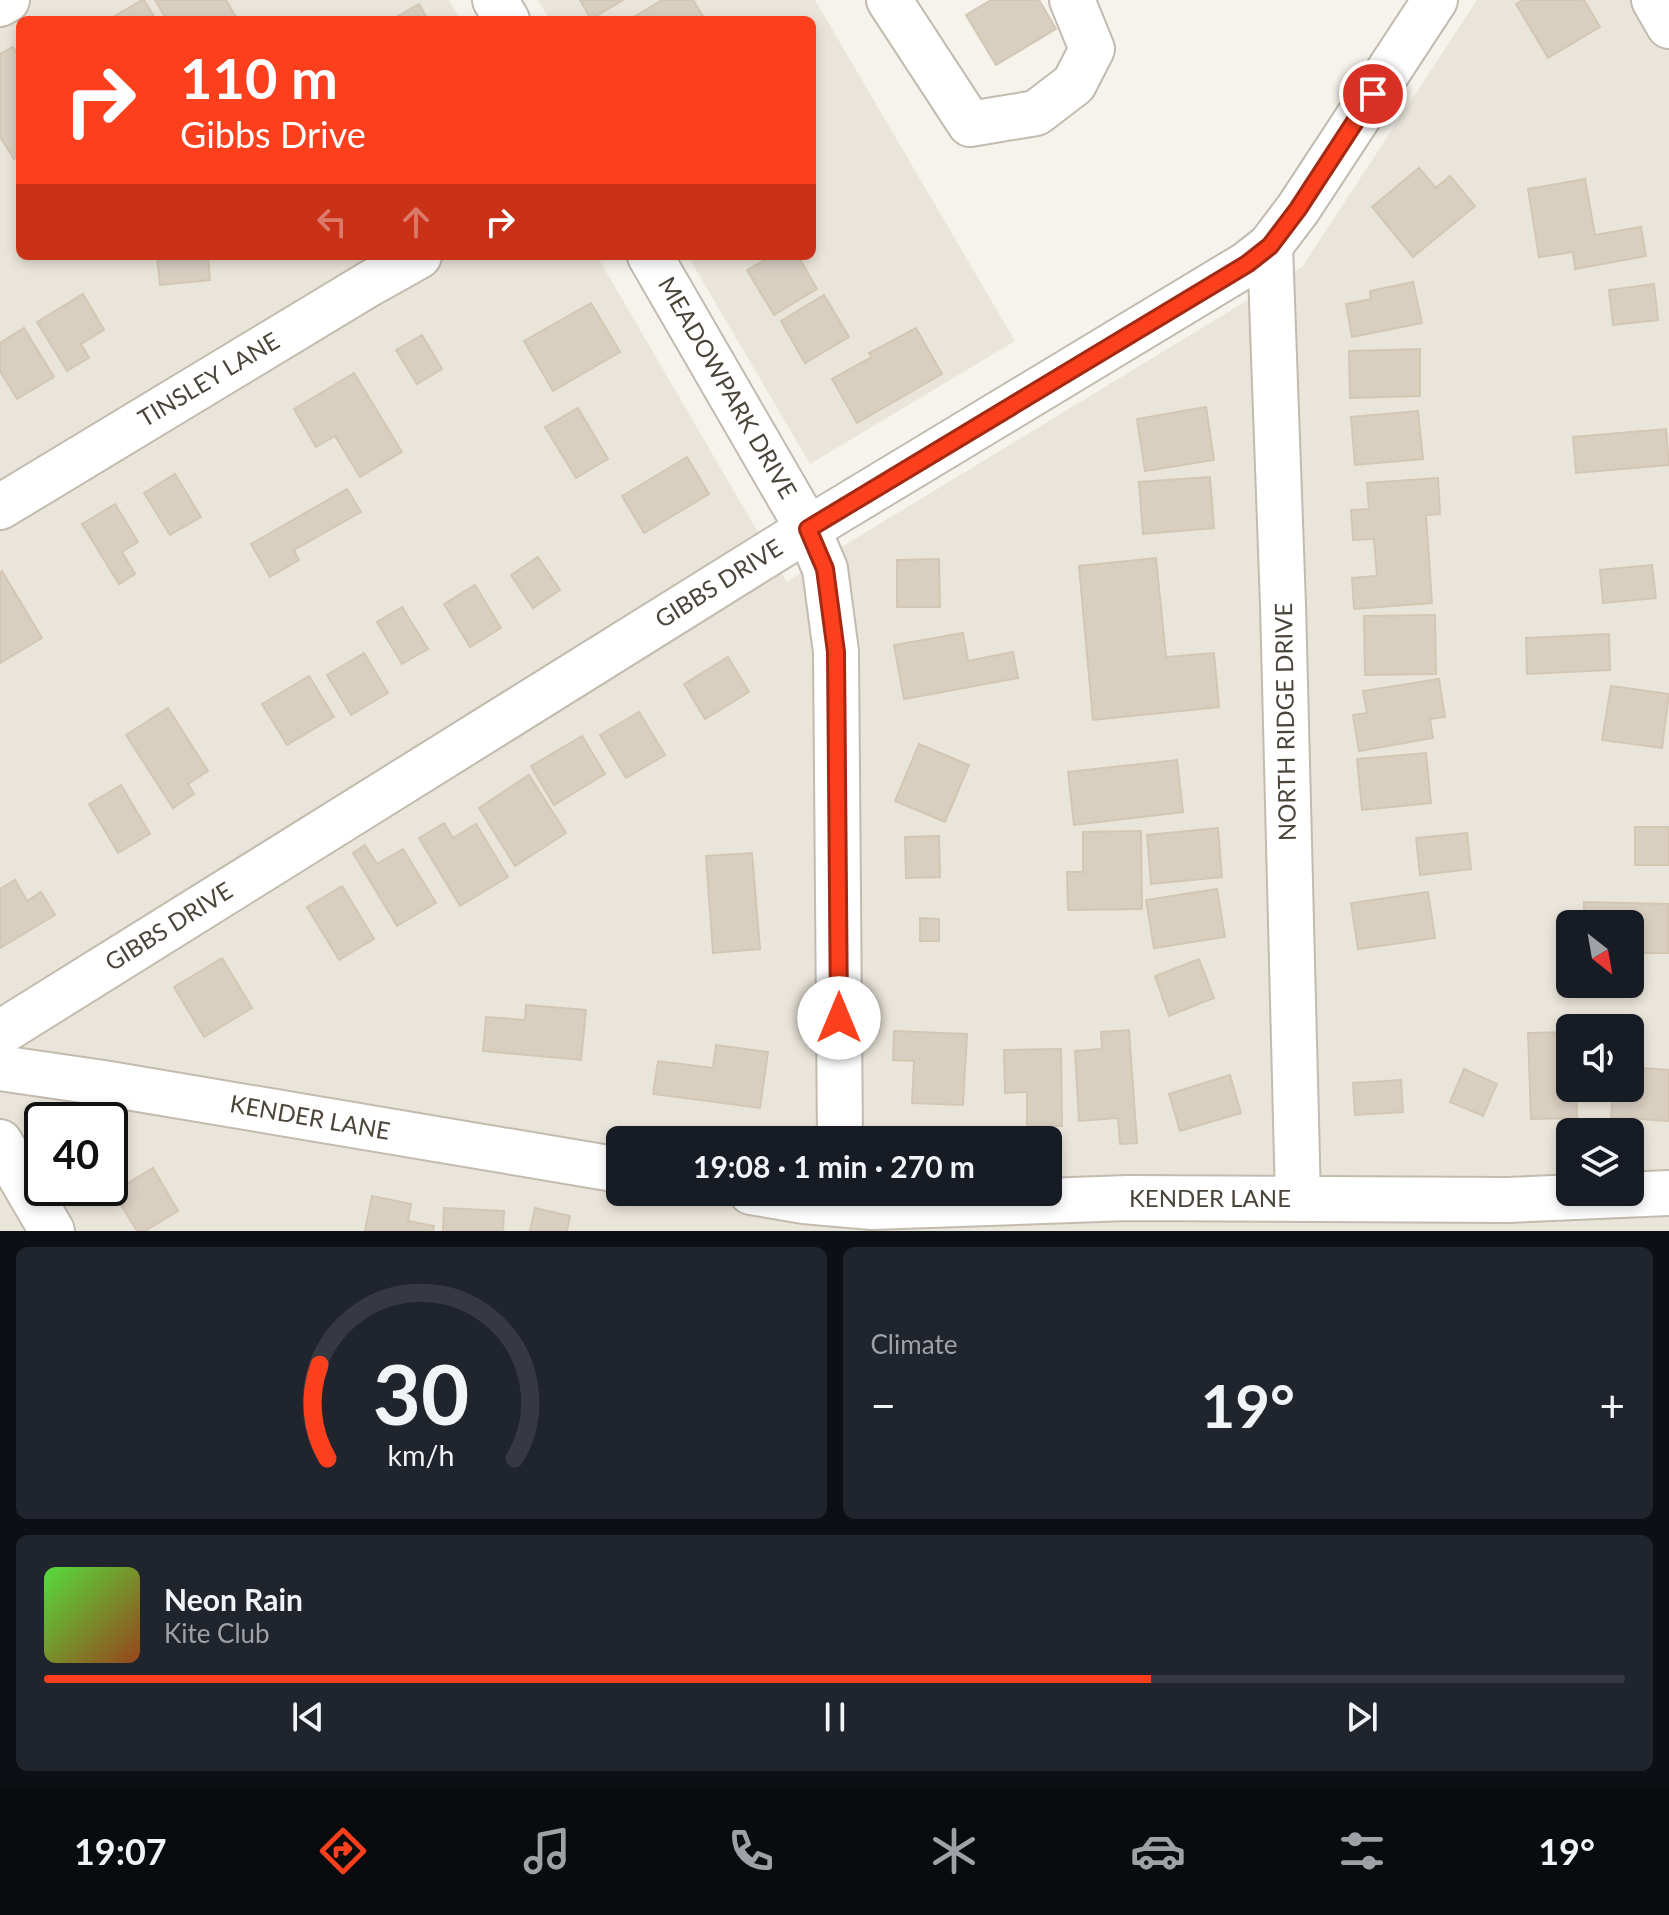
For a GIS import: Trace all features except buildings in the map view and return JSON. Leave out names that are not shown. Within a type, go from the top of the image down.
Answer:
[{"type":"street","points":[[0,4],[7,0]]},
{"type":"street","points":[[889,0],[970,124],[1036,113],[1074,84],[1092,49],[1072,0]]},
{"type":"street","name":"GIBBS DRIVE","points":[[0,1033],[808,529],[1247,264],[1270,246],[1298,209],[1435,0]]},
{"type":"street","points":[[1654,0],[1669,26]]},
{"type":"street","name":"NORTH RIDGE DRIVE","points":[[1270,246],[1283,605],[1298,1199]]},
{"type":"street","name":"TINSLEY LANE","points":[[0,507],[412,260]]},
{"type":"street","name":"MEADOWPARK DRIVE","points":[[652,260],[808,529],[825,569],[836,652],[840,1126]]},
{"type":"street","name":"KENDER LANE","points":[[0,1068],[606,1168]]},
{"type":"street","points":[[0,1142],[52,1231]]},
{"type":"street","name":"KENDER LANE","points":[[841,1209],[1128,1198],[1507,1200],[1669,1193]]},
{"type":"shaded area","points":[[0,0],[449,0],[459,16],[16,16],[16,260],[599,260],[787,582],[1302,267],[1477,0],[1669,0],[1669,1231],[0,1231]]},
{"type":"shaded area","points":[[538,0],[815,0],[1015,341],[810,464],[690,260],[816,260],[816,16],[548,16]]},
{"type":"route","points":[[839,1018],[836,652],[825,569],[808,529],[1247,264],[1270,246],[1298,209],[1373,94]]}]
